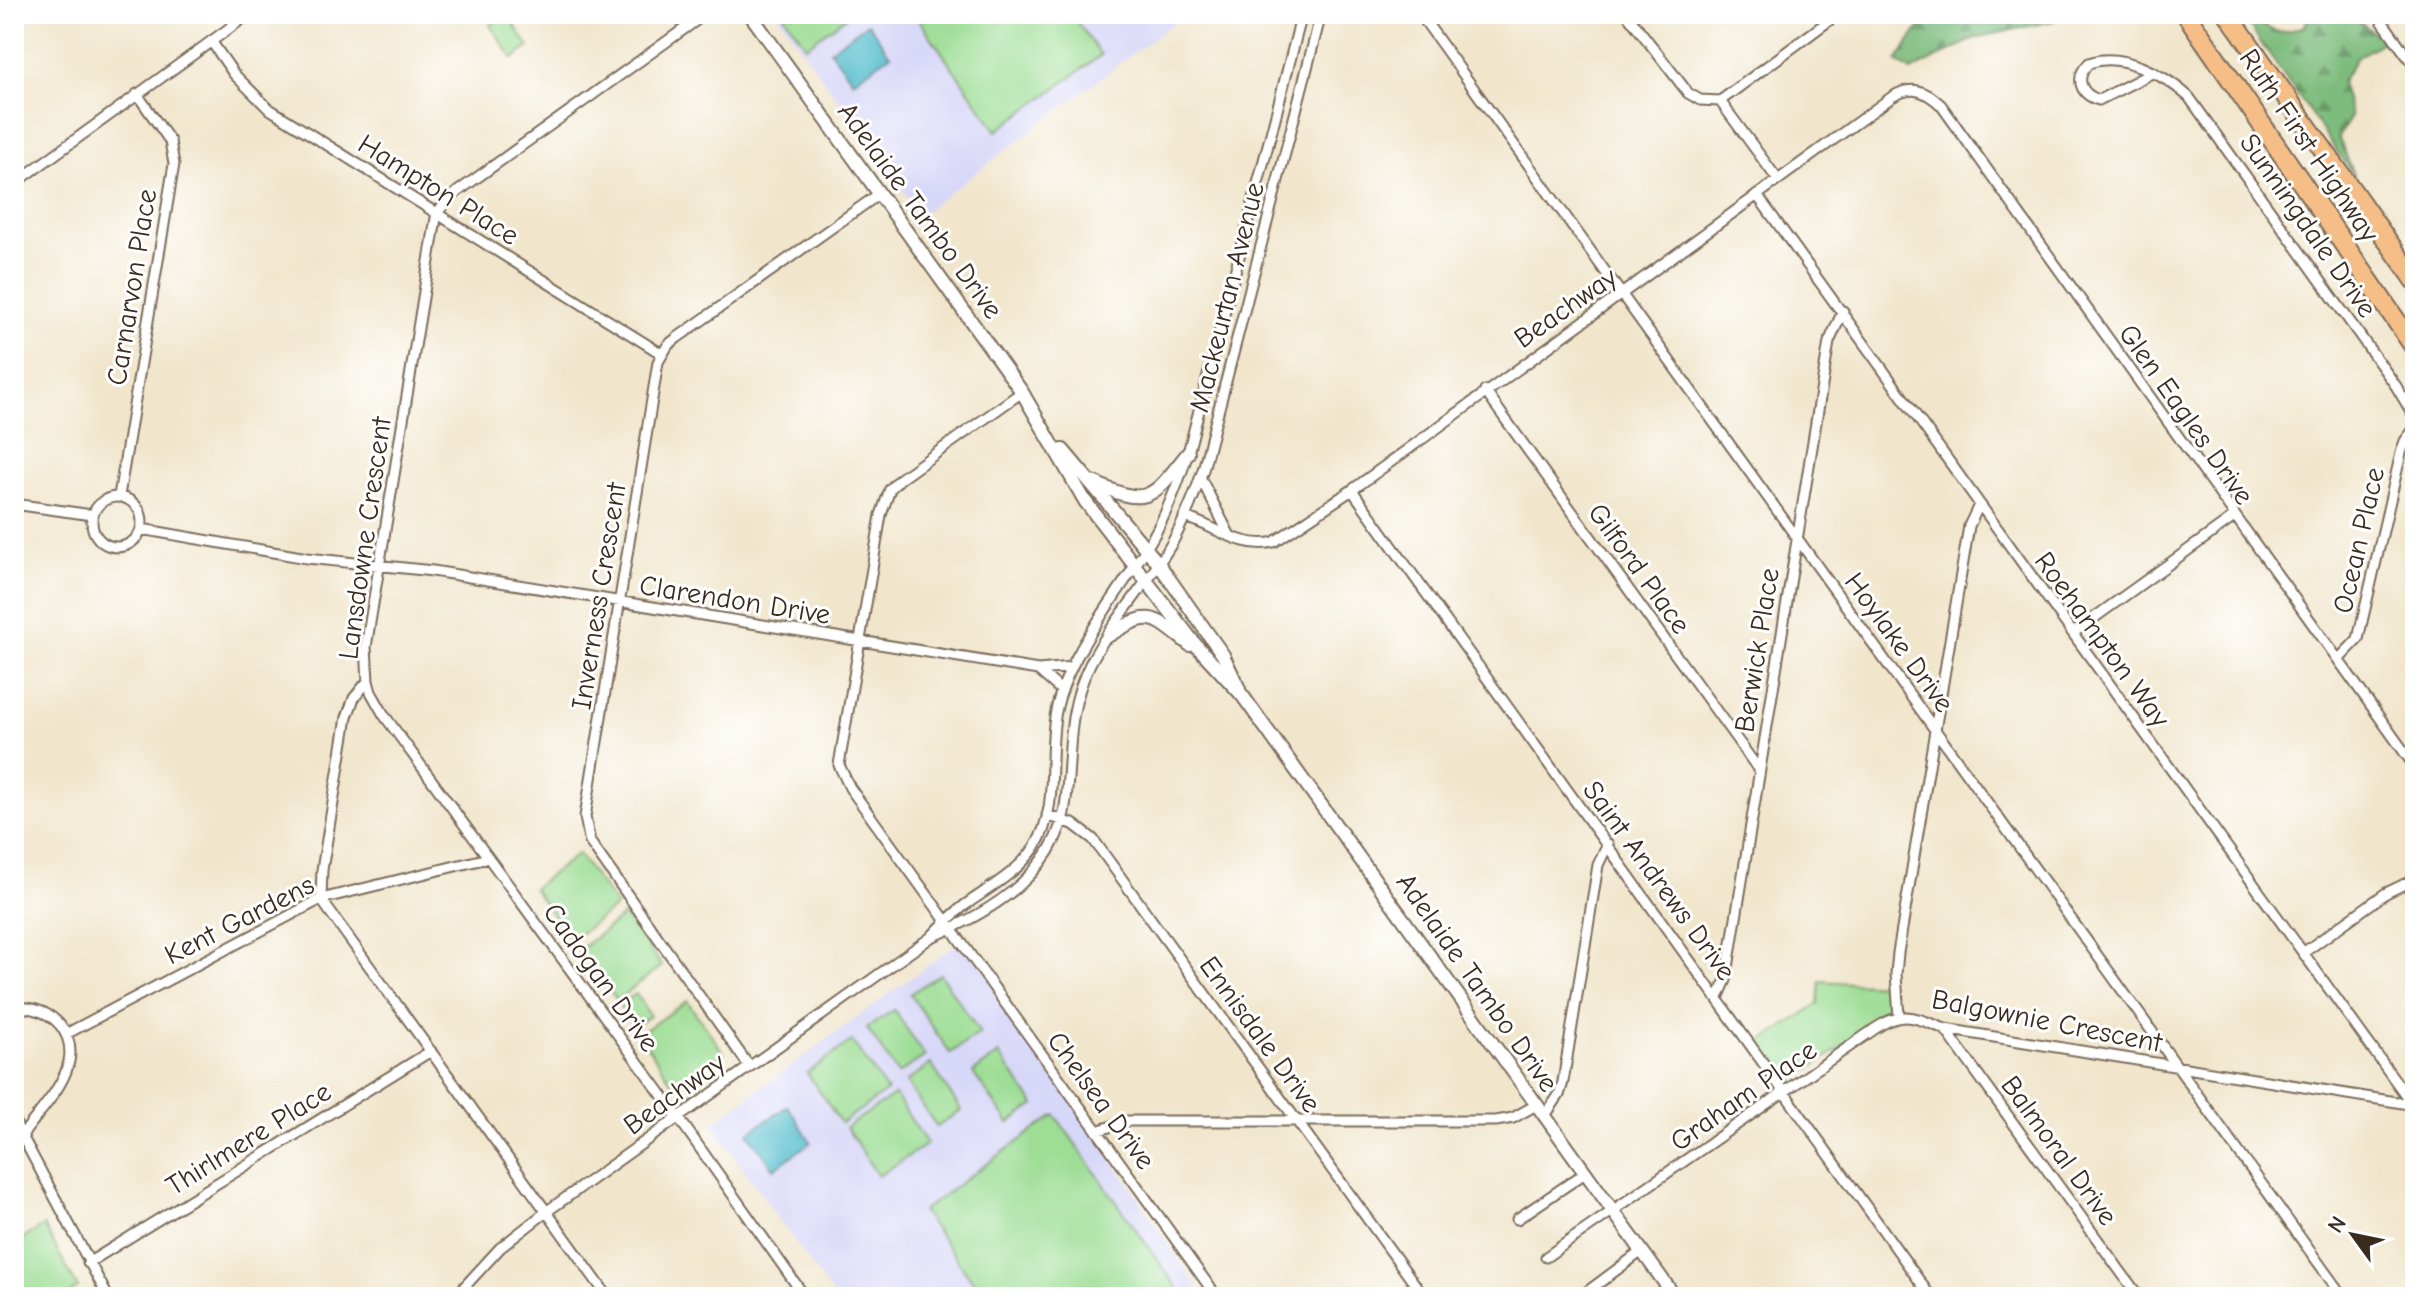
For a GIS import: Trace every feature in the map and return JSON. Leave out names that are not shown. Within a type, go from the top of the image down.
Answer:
[{"type":"highway","name":"Ruth First Highway","points":[[2186,14],[2415,348]]},
{"type":"highway","name":"Ruth First Highway","points":[[2228,14],[2415,280]]},
{"type":"street","points":[[14,184],[249,14]]},
{"type":"street","points":[[437,212],[457,192],[705,14]]},
{"type":"street","name":"Adelaide Tambo Drive","points":[[750,14],[1022,392],[1085,501],[1211,662],[1242,695],[1675,1297]]},
{"type":"street","name":"Mackeurtan Avenue","points":[[1135,566],[1177,486],[1188,453],[1302,14]]},
{"type":"street","name":"Mackeurtan Avenue","points":[[1146,581],[1172,542],[1201,479],[1321,14]]},
{"type":"street","name":"Hoylake Drive","points":[[1420,14],[2343,1297]]},
{"type":"street","points":[[1630,15],[1688,93],[1700,100],[1720,101],[1838,14]]},
{"type":"street","points":[[2377,14],[2415,67]]},
{"type":"street","name":"Hampton Place","points":[[211,41],[255,98],[662,354]]},
{"type":"street","name":"Sunningdale Drive","points":[[2152,73],[2099,100],[2087,95],[2080,83],[2083,68],[2097,60],[2131,64],[2152,73],[2178,87],[2199,109],[2396,386],[2415,418]]},
{"type":"street","name":"Beachway","points":[[1184,517],[1249,543],[1274,542],[1352,490],[1892,97],[1902,91],[1921,90]]},
{"type":"street","name":"Glen Eagles Drive","points":[[1921,90],[1941,105],[2415,767]]},
{"type":"street","name":"Carnarvon Place","points":[[119,496],[174,164],[170,141],[137,94]]},
{"type":"street","points":[[1720,101],[1778,180]]},
{"type":"street","points":[[662,354],[677,338],[879,194]]},
{"type":"street","name":"Roehampton Way","points":[[1757,195],[2414,1106]]},
{"type":"street","name":"Lansdowne Crescent","points":[[321,899],[322,870],[347,717],[354,698],[368,681],[366,647],[378,565],[437,212]]},
{"type":"street","name":"Berwick Place","points":[[1718,998],[1726,980],[1829,342],[1843,311]]},
{"type":"street","name":"Inverness Crescent","points":[[662,354],[656,372],[588,798],[586,831],[597,854],[749,1066]]},
{"type":"street","points":[[1206,383],[1225,389]]},
{"type":"street","name":"Gilford Place","points":[[1485,391],[1759,770]]},
{"type":"street","name":"Chelsea Drive","points":[[1022,392],[890,489],[881,515],[839,765],[842,776],[1217,1297]]},
{"type":"street","name":"Ocean Place","points":[[2339,659],[2358,639],[2401,453],[2415,428]]},
{"type":"street","name":"Adelaide Tambo Drive","points":[[1050,436],[1158,563],[1223,655],[1242,695]]},
{"type":"street","points":[[1090,481],[1127,497],[1142,497],[1159,489],[1188,453]]},
{"type":"street","points":[[1201,479],[1230,536]]},
{"type":"street","name":"Saint Andrews Drive","points":[[1352,490],[1931,1297]]},
{"type":"street","points":[[119,496],[135,504],[142,520],[141,529],[137,537],[122,546],[105,544],[93,532],[92,515],[103,501],[119,496]]},
{"type":"street","points":[[14,504],[92,515]]},
{"type":"street","name":"Balgownie Crescent","points":[[1979,505],[1969,526],[1898,953],[1899,1016],[1910,1016],[1945,1029],[2414,1106]]},
{"type":"street","points":[[2073,633],[2234,517]]},
{"type":"street","name":"Clarendon Drive","points":[[141,529],[307,558],[433,571],[1038,670],[1072,667]]},
{"type":"street","name":"Beachway","points":[[455,1297],[500,1248],[546,1212],[950,924],[1023,861],[1043,831],[1047,815],[1053,734],[1062,691],[1072,667],[1135,566]]},
{"type":"street","name":"Beachway","points":[[950,924],[971,920],[1036,870],[1050,853],[1064,819],[1072,712],[1090,664],[1146,581]]},
{"type":"street","points":[[1108,636],[1126,624],[1157,619],[1211,662]]},
{"type":"street","points":[[1038,670],[1062,691]]},
{"type":"street","name":"Cadogan Drive","points":[[368,681],[384,715],[678,1117],[805,1297]]},
{"type":"street","name":"Ennisdale Drive","points":[[1047,815],[1064,819],[1083,829],[1093,839],[1424,1297]]},
{"type":"street","points":[[1544,1117],[1559,1095],[1563,1082],[1598,865],[1608,844]]},
{"type":"street","name":"Kent Gardens","points":[[66,1034],[321,899],[488,858]]},
{"type":"street","points":[[2303,953],[2386,893],[2415,879]]},
{"type":"street","points":[[321,899],[608,1297]]},
{"type":"street","points":[[14,1007],[32,1008],[45,1013],[66,1034],[71,1052],[61,1083],[22,1136]]},
{"type":"street","name":"Graham Place","points":[[1546,1257],[1876,1028],[1899,1016]]},
{"type":"street","name":"Balmoral Drive","points":[[1945,1029],[2139,1297]]},
{"type":"street","name":"Thirlmere Place","points":[[88,1263],[431,1051]]},
{"type":"street","points":[[1097,1131],[1127,1121],[1496,1121],[1513,1118],[1536,1105]]},
{"type":"street","points":[[14,1121],[108,1297]]},
{"type":"street","points":[[1517,1219],[1585,1173]]},
{"type":"street","points":[[1580,1297],[1642,1251]]},
{"type":"shaded area","points":[[777,14],[1185,14],[920,215]]},
{"type":"shaded area","points":[[965,938],[1204,1297],[834,1297],[712,1124]]},
{"type":"green space","points":[[507,14],[529,47],[513,59],[490,25]]},
{"type":"green space","points":[[783,14],[850,14],[806,46]]},
{"type":"green space","points":[[915,14],[1071,14],[1101,55],[997,131]]},
{"type":"green space","points":[[1920,14],[2063,14],[2053,21],[1975,38],[1911,71],[1897,61],[1920,26]]},
{"type":"green space","points":[[2241,14],[2252,15],[2271,30],[2282,32],[2305,26],[2309,14],[2342,16],[2357,21],[2384,41],[2356,58],[2341,82],[2351,117],[2338,137],[2355,177]]},
{"type":"green space","points":[[578,854],[617,906],[571,940],[533,888]]},
{"type":"green space","points":[[624,915],[662,966],[617,1000],[579,950]]},
{"type":"green space","points":[[940,974],[980,1033],[950,1053],[910,994]]},
{"type":"green space","points":[[1820,981],[1885,985],[1888,1015],[1788,1084],[1758,1044],[1818,1004]]},
{"type":"green space","points":[[636,994],[650,1016],[634,1027],[619,1005]]},
{"type":"green space","points":[[687,1001],[724,1053],[675,1087],[639,1034]]},
{"type":"green space","points":[[894,1010],[925,1056],[898,1074],[867,1028]]},
{"type":"green space","points":[[852,1041],[887,1091],[841,1123],[807,1073]]},
{"type":"green space","points":[[999,1054],[1035,1105],[1009,1123],[973,1073]]},
{"type":"green space","points":[[931,1064],[961,1110],[937,1127],[906,1082]]},
{"type":"green space","points":[[895,1095],[927,1144],[878,1176],[846,1127]]},
{"type":"green space","points":[[1055,1115],[1184,1297],[984,1297],[922,1211]]},
{"type":"green space","points":[[44,1226],[78,1288],[63,1297],[14,1297],[14,1243]]},
{"type":"water","points":[[868,23],[890,55],[853,81],[830,50]]},
{"type":"water","points":[[788,1106],[811,1142],[774,1169],[748,1133]]}]
